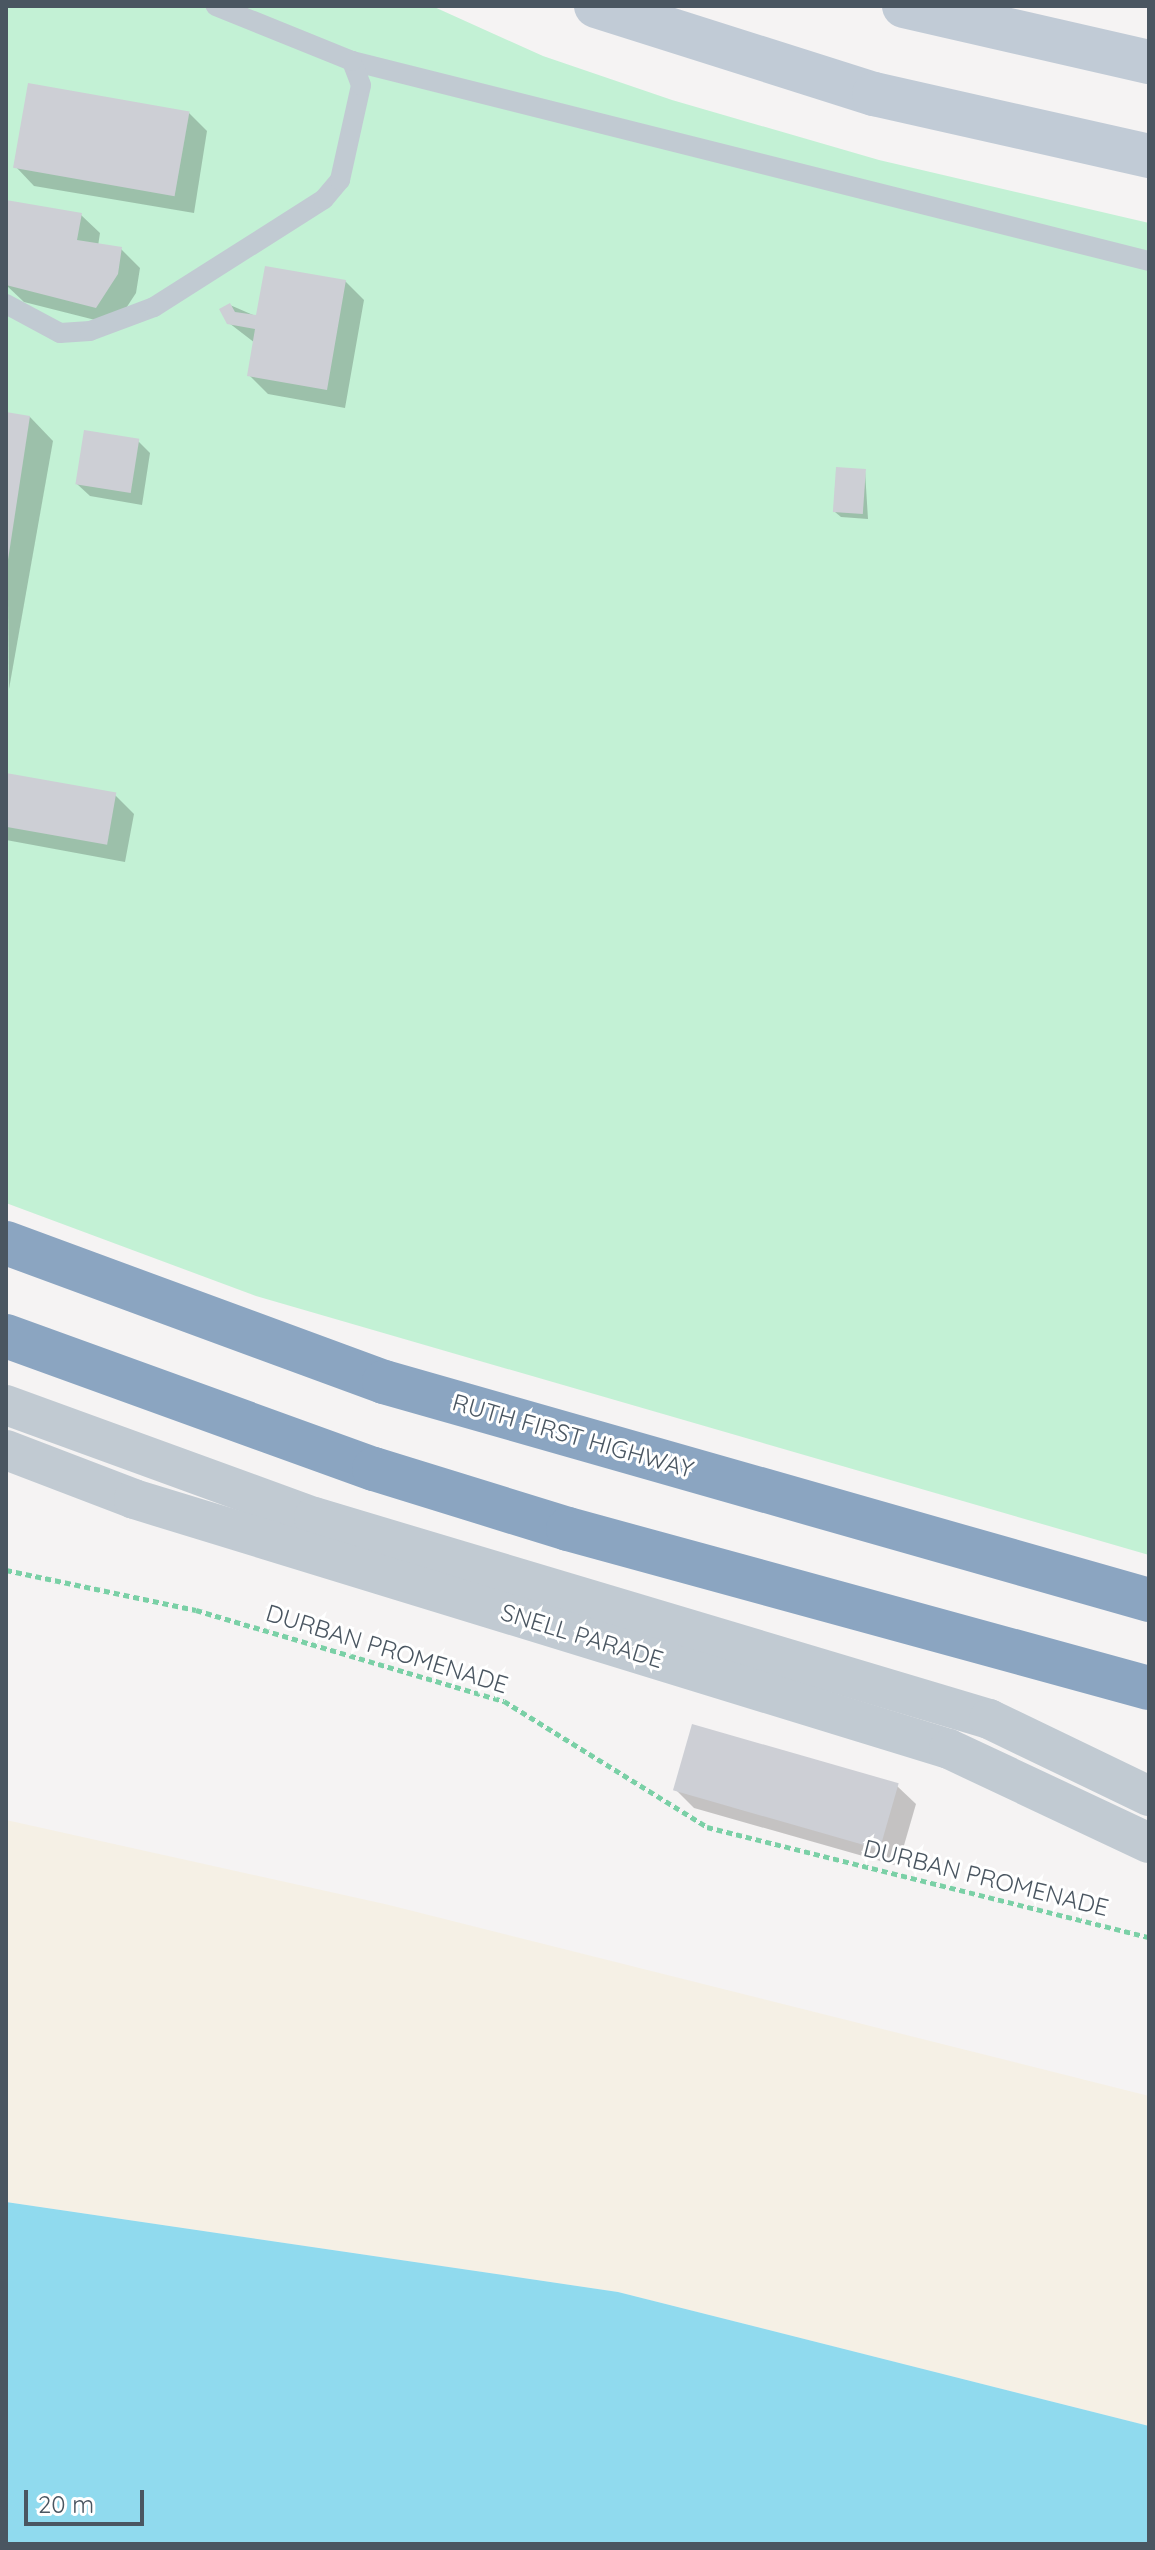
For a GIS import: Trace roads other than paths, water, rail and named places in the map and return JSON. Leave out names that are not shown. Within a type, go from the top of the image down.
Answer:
[{"type":"highway","name":"RUTH FIRST HIGHWAY","points":[[6,1243],[384,1382],[1149,1600]]},
{"type":"highway","points":[[6,1336],[523,1515],[1149,1688]]},
{"type":"main road","points":[[596,6],[874,94],[1149,156]]},
{"type":"main road","points":[[904,6],[1149,62]]},
{"type":"street","name":"SNELL PARADE","points":[[6,1405],[314,1517],[989,1719],[1149,1796]]},
{"type":"street","name":"SNELL PARADE","points":[[6,1450],[149,1504],[949,1749],[1149,1843]]},
{"type":"lane","points":[[216,6],[352,61],[1149,261]]},
{"type":"lane","points":[[6,304],[60,333],[90,331],[154,307],[324,199],[346,159],[361,85],[352,61]]},
{"type":"water","points":[[6,2202],[618,2292],[1149,2426],[1149,2544],[6,2544]]}]
